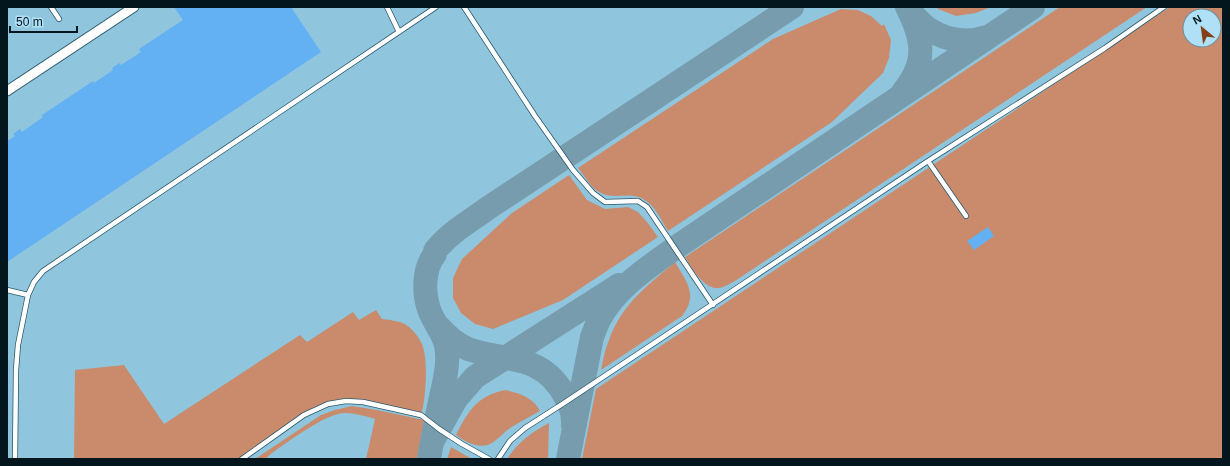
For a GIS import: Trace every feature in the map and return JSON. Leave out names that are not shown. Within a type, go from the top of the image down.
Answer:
[{"type":"street","points":[[7,91],[134,7]]},
{"type":"lane","points":[[52,7],[60,19]]},
{"type":"lane","points":[[387,7],[399,32]]},
{"type":"lane","points":[[15,459],[16,370],[18,345],[28,295],[34,282],[43,271],[399,32],[430,9],[436,7]]},
{"type":"lane","points":[[464,7],[535,116],[573,170],[593,193],[605,202],[638,201],[647,207],[713,305]]},
{"type":"lane","points":[[498,459],[510,442],[525,428],[713,305],[928,161],[1105,48],[1164,7]]},
{"type":"lane","points":[[928,161],[966,216]]},
{"type":"lane","points":[[7,290],[28,295]]},
{"type":"lane","points":[[242,459],[304,416],[328,404],[346,401],[363,402],[422,415],[439,429],[489,459]]},
{"type":"shaded area","points":[[7,7],[1223,7],[1223,459],[7,459]]},
{"type":"shaded area","points":[[936,7],[991,7],[976,13],[956,16]]},
{"type":"shaded area","points":[[1060,7],[1147,7],[735,281],[723,287],[710,287],[701,280],[694,271],[685,257]]},
{"type":"shaded area","points":[[1170,7],[1223,7],[1223,459],[582,459],[596,389]]},
{"type":"shaded area","points":[[841,9],[858,10],[871,16],[882,26],[884,24],[891,40],[889,58],[883,73],[832,122],[668,231],[651,205],[643,199],[633,196],[611,196],[601,193],[591,185],[578,168],[773,39]]},
{"type":"shaded area","points":[[569,175],[587,200],[605,209],[628,207],[638,212],[658,237],[563,300],[493,329],[475,324],[461,313],[453,298],[453,278],[462,259],[512,213]]},
{"type":"shaded area","points":[[675,262],[687,282],[690,295],[690,301],[682,316],[601,370],[608,343],[614,327],[621,316],[636,296]]},
{"type":"shaded area","points":[[376,310],[382,319],[400,322],[409,327],[418,336],[422,344],[426,361],[426,381],[421,415],[363,402],[328,404],[304,415],[242,459],[74,459],[75,370],[124,365],[164,424],[300,335],[307,342],[353,312],[359,320]]},
{"type":"shaded area","points":[[505,390],[520,394],[530,399],[540,411],[510,428],[497,440],[488,445],[475,445],[466,442],[456,435],[474,406],[487,396]]},
{"type":"shaded area","points":[[352,406],[424,420],[417,459],[366,459],[375,419],[345,413],[337,414],[307,429],[265,459],[255,459],[321,415]]},
{"type":"shaded area","points":[[549,423],[548,459],[507,459],[516,447],[526,438]]},
{"type":"shaded area","points":[[451,447],[472,459],[447,459]]},
{"type":"building","points":[[174,7],[291,7],[321,52],[7,262],[7,141],[15,136],[13,134],[20,129],[22,132],[43,117],[42,115],[93,81],[94,83],[113,70],[112,68],[119,63],[121,65],[141,52],[139,49],[183,20]]},
{"type":"building","points":[[988,227],[994,236],[974,250],[967,241]]},
{"type":"taxiway","points":[[432,442],[446,376],[447,360],[445,341],[430,312],[425,290],[426,274],[435,251],[453,233],[488,208],[792,7]]},
{"type":"taxiway","points":[[903,92],[916,71],[920,51],[920,41],[917,30],[907,7]]},
{"type":"taxiway","points":[[568,459],[592,337],[599,320],[606,309],[614,298],[632,280],[675,248],[1033,7]]},
{"type":"taxiway","points":[[911,12],[926,27],[945,37],[959,40],[973,40],[987,37]]},
{"type":"taxiway","points":[[429,459],[432,442],[456,399],[475,377],[619,285]]},
{"type":"taxiway","points":[[439,327],[452,340],[468,349],[522,361],[545,372],[556,382],[565,396],[573,416],[573,425]]}]
